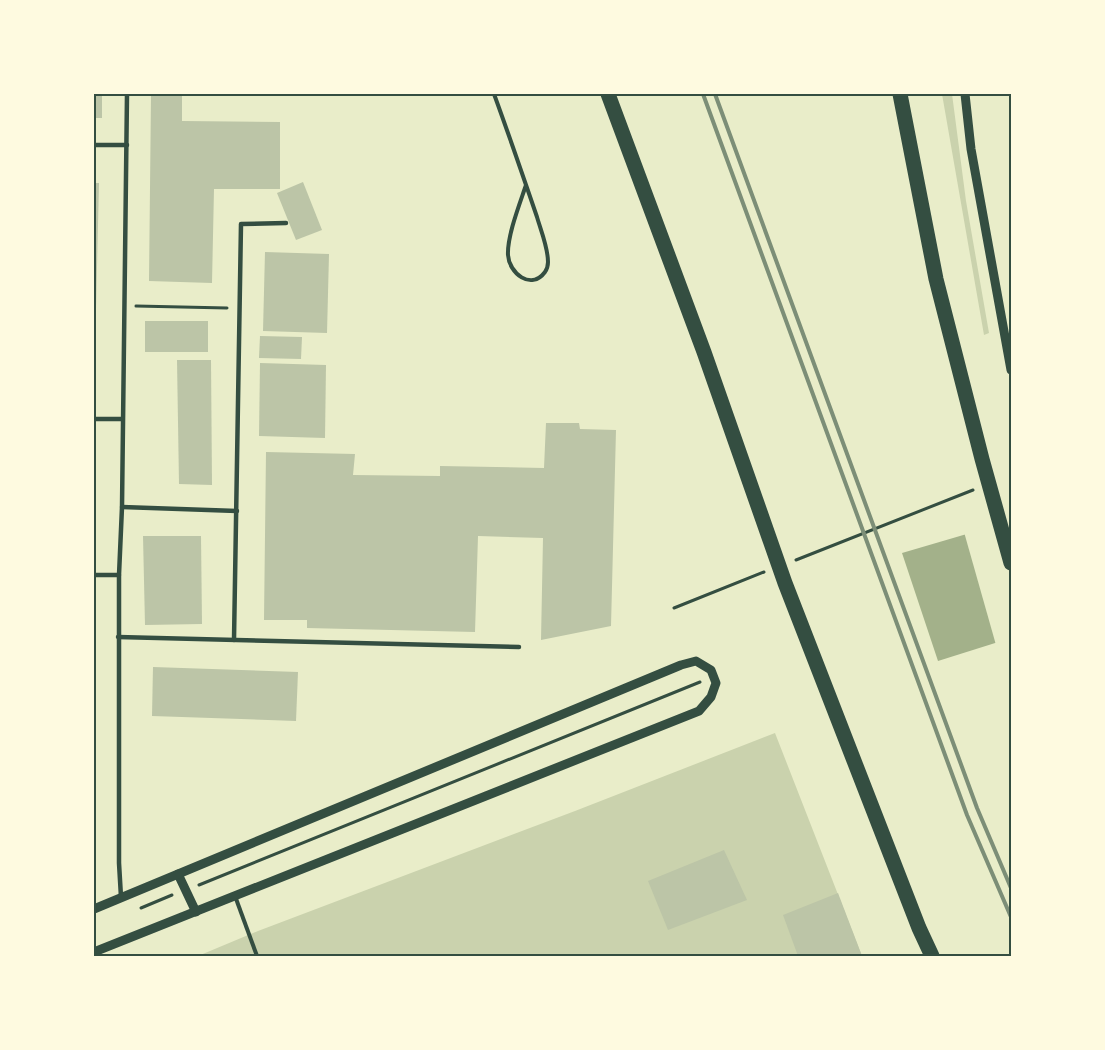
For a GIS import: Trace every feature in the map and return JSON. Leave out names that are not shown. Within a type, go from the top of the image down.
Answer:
[{"type":"highway","points":[[608,94],[704,352],[802,626],[919,928],[932,956]]},
{"type":"highway","points":[[901,95],[936,279],[1011,562]]},
{"type":"street","points":[[122,898],[118,863],[118,637],[122,507],[127,94]]},
{"type":"street","points":[[965,94],[971,149],[1011,370]]},
{"type":"street","points":[[94,144],[127,145]]},
{"type":"street","points":[[234,640],[241,224],[286,223]]},
{"type":"street","points":[[94,419],[122,419]]},
{"type":"street","points":[[122,507],[237,511]]},
{"type":"street","points":[[94,575],[119,576]]},
{"type":"street","points":[[118,637],[519,646]]},
{"type":"street","points":[[94,909],[681,665],[696,661],[711,670],[716,683],[712,696],[699,711],[94,952]]},
{"type":"street","points":[[178,874],[196,912]]},
{"type":"lane","points":[[494,94],[526,184],[548,261],[544,274],[530,280],[520,278],[513,271],[509,263],[508,252],[526,184]]},
{"type":"lane","points":[[235,896],[257,956]]},
{"type":"path","points":[[124,306],[240,309]]},
{"type":"path","points":[[822,550],[965,493]]},
{"type":"path","points":[[674,608],[728,586]]},
{"type":"path","points":[[140,908],[713,676]]},
{"type":"shaded area","points":[[942,94],[952,94],[966,201],[989,333],[984,335]]},
{"type":"shaded area","points":[[1011,521],[1011,638],[938,661],[902,553]]},
{"type":"shaded area","points":[[775,733],[862,956],[198,956],[258,931]]},
{"type":"pier","points":[[1011,518],[1011,640],[996,645],[964,532]]},
{"type":"building","points":[[94,94],[102,94],[102,118],[94,118]]},
{"type":"building","points":[[151,95],[182,96],[182,121],[280,122],[280,189],[214,189],[212,283],[149,281]]},
{"type":"building","points":[[303,182],[322,230],[296,240],[277,193]]},
{"type":"building","points":[[94,183],[99,183],[95,351],[94,351]]},
{"type":"building","points":[[265,252],[329,254],[327,333],[263,331]]},
{"type":"building","points":[[145,321],[208,321],[208,352],[145,352]]},
{"type":"building","points":[[260,336],[302,337],[301,359],[259,358]]},
{"type":"building","points":[[177,360],[211,360],[212,485],[179,484]]},
{"type":"building","points":[[260,363],[326,365],[325,438],[259,436]]},
{"type":"building","points":[[546,423],[579,423],[580,429],[616,430],[611,626],[541,640],[543,538],[478,536],[475,632],[307,628],[307,620],[264,620],[266,452],[355,454],[353,475],[440,476],[440,466],[544,468]]},
{"type":"building","points":[[143,536],[201,536],[202,624],[145,625]]},
{"type":"building","points":[[153,667],[298,672],[296,721],[152,716]]},
{"type":"building","points":[[724,850],[747,900],[668,930],[648,881]]},
{"type":"building","points":[[838,893],[862,956],[798,956],[783,915]]},
{"type":"railway","points":[[703,94],[967,815],[1011,917]]},
{"type":"railway","points":[[715,94],[977,808],[1011,888]]}]
